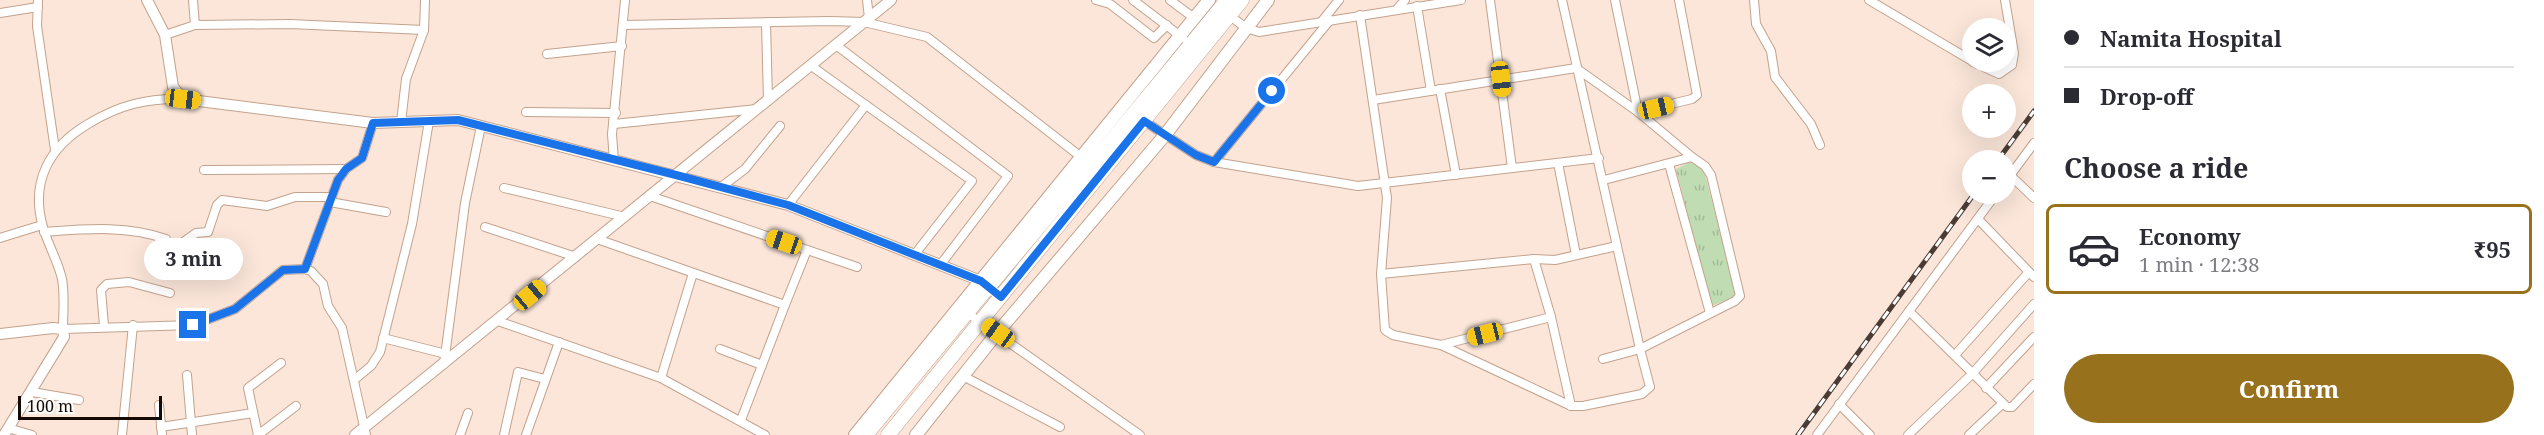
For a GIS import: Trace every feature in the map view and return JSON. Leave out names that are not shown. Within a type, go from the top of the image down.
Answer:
[{"type":"main road","points":[[1186,40],[1194,18],[1209,0]]},
{"type":"main road","points":[[855,435],[1087,162],[1186,40],[1227,0]]},
{"type":"main road","points":[[888,435],[1242,0]]},
{"type":"main road","points":[[916,435],[998,333],[1165,135],[1268,0]]},
{"type":"main road","points":[[866,435],[966,312],[985,283]]},
{"type":"street","points":[[147,0],[165,35],[173,87],[183,99]]},
{"type":"street","points":[[193,0],[195,25]]},
{"type":"street","points":[[400,122],[406,79],[424,30],[425,0]]},
{"type":"street","points":[[614,161],[614,124],[625,0]]},
{"type":"street","points":[[867,0],[867,20]]},
{"type":"street","points":[[361,433],[445,359],[498,321],[891,0]]},
{"type":"street","points":[[1096,0],[1116,3],[1154,38],[1157,38],[1167,25]]},
{"type":"street","points":[[1133,0],[1186,40]]},
{"type":"street","points":[[1214,162],[1326,21],[1339,0]]},
{"type":"street","points":[[1397,9],[1405,0]]},
{"type":"street","points":[[1229,15],[1246,28],[1259,32],[1461,0]]},
{"type":"street","points":[[1490,0],[1512,168]]},
{"type":"street","points":[[1360,15],[1385,184],[1387,218],[1381,274],[1384,326],[1388,333],[1441,345],[1571,406],[1583,406],[1647,392],[1650,381],[1640,349],[1562,0]]},
{"type":"street","points":[[1615,0],[1638,112]]},
{"type":"street","points":[[1638,112],[1692,99],[1697,94],[1679,0]]},
{"type":"street","points":[[1754,0],[1756,24],[1771,51],[1775,77],[1811,124],[1820,145]]},
{"type":"street","points":[[1869,0],[1962,55]]},
{"type":"street","points":[[2005,0],[2008,18]]},
{"type":"street","points":[[1174,1],[1194,18]]},
{"type":"street","points":[[0,13],[38,3],[37,26],[55,150]]},
{"type":"street","points":[[1417,6],[1431,91]]},
{"type":"street","points":[[624,25],[867,20],[927,37],[1087,162]]},
{"type":"street","points":[[766,23],[768,101]]},
{"type":"street","points":[[165,35],[195,25],[290,24],[424,30]]},
{"type":"street","points":[[836,45],[1008,176],[941,264]]},
{"type":"street","points":[[547,54],[622,46]]},
{"type":"street","points":[[810,65],[972,181],[915,254]]},
{"type":"street","points":[[1373,100],[1576,68],[1638,112],[1705,166],[1711,175],[1740,291],[1738,299],[1640,349],[1603,359]]},
{"type":"street","points":[[1440,89],[1456,175]]},
{"type":"street","points":[[32,435],[6,432],[62,345],[62,277],[43,229],[40,183],[46,165],[55,150],[81,128],[120,107],[154,98],[183,99],[373,123],[458,120],[788,205],[985,283],[1001,297]]},
{"type":"street","points":[[788,205],[866,105]]},
{"type":"street","points":[[614,124],[758,108]]},
{"type":"street","points":[[526,112],[616,113]]},
{"type":"street","points":[[354,380],[375,360],[383,338],[412,224],[429,121]]},
{"type":"street","points":[[1144,121],[1214,162],[1342,185],[1385,184],[1599,158]]},
{"type":"street","points":[[305,269],[331,200],[346,169],[362,158],[373,123]]},
{"type":"street","points":[[445,359],[465,203],[481,126]]},
{"type":"street","points":[[721,187],[745,168],[780,126]]},
{"type":"street","points":[[2016,167],[2034,142]]},
{"type":"street","points":[[1604,180],[1692,157]]},
{"type":"street","points":[[1558,163],[1576,255]]},
{"type":"street","points":[[1669,164],[1710,313]]},
{"type":"street","points":[[204,170],[346,169]]},
{"type":"street","points":[[2016,184],[2034,198]]},
{"type":"street","points":[[504,188],[625,217]]},
{"type":"street","points":[[179,245],[196,233],[208,232],[217,205],[222,201],[267,206],[295,196],[331,200],[386,212]]},
{"type":"street","points":[[650,196],[857,267]]},
{"type":"street","points":[[1817,435],[1989,204]]},
{"type":"street","points":[[1954,355],[2032,274],[1978,219]]},
{"type":"street","points":[[485,227],[576,257]]},
{"type":"street","points":[[0,238],[43,229],[99,228],[145,233],[165,239]]},
{"type":"street","points":[[597,239],[785,305]]},
{"type":"street","points":[[1381,274],[1534,259],[1550,260],[1617,246]]},
{"type":"street","points":[[741,420],[807,250]]},
{"type":"street","points":[[1534,259],[1551,317],[1571,406]]},
{"type":"street","points":[[0,334],[53,328],[104,326],[180,327],[208,321],[235,309],[283,270],[305,269],[311,271],[323,284],[328,306],[344,336],[354,380],[361,433]]},
{"type":"street","points":[[661,378],[693,273]]},
{"type":"street","points":[[104,326],[101,290],[107,284],[129,282],[170,292]]},
{"type":"street","points":[[1908,435],[1972,375],[2034,304]]},
{"type":"street","points":[[1909,311],[2002,404],[2012,407],[2034,384]]},
{"type":"street","points":[[966,312],[1140,435]]},
{"type":"street","points":[[1441,345],[1551,317]]},
{"type":"street","points":[[498,321],[661,378],[765,435]]},
{"type":"street","points":[[122,435],[133,325]]},
{"type":"street","points":[[1986,388],[2034,337]]},
{"type":"street","points":[[383,338],[445,359]]},
{"type":"street","points":[[526,435],[560,342]]},
{"type":"street","points":[[720,349],[762,365]]},
{"type":"street","points":[[281,363],[248,388],[258,435],[296,406]]},
{"type":"street","points":[[504,435],[516,375],[521,371],[545,379]]},
{"type":"street","points":[[187,375],[192,435]]},
{"type":"street","points":[[963,376],[1060,427]]},
{"type":"street","points":[[32,392],[79,400]]},
{"type":"street","points":[[1839,404],[1870,435]]},
{"type":"street","points":[[1969,435],[2002,404]]},
{"type":"street","points":[[159,405],[162,431],[191,422],[253,413]]},
{"type":"street","points":[[460,435],[468,413]]},
{"type":"green space","points":[[1690,162],[1703,167],[1737,296],[1711,306],[1676,169]]},
{"type":"railway","points":[[2005,150],[2034,111]]},
{"type":"railway","points":[[1798,435],[1967,204]]},
{"type":"route","points":[[193,325],[235,309],[283,270],[305,269],[338,180],[346,169],[362,158],[373,123],[458,120],[788,205],[981,281],[1001,297],[1144,121],[1196,155],[1214,162],[1272,91]]}]
